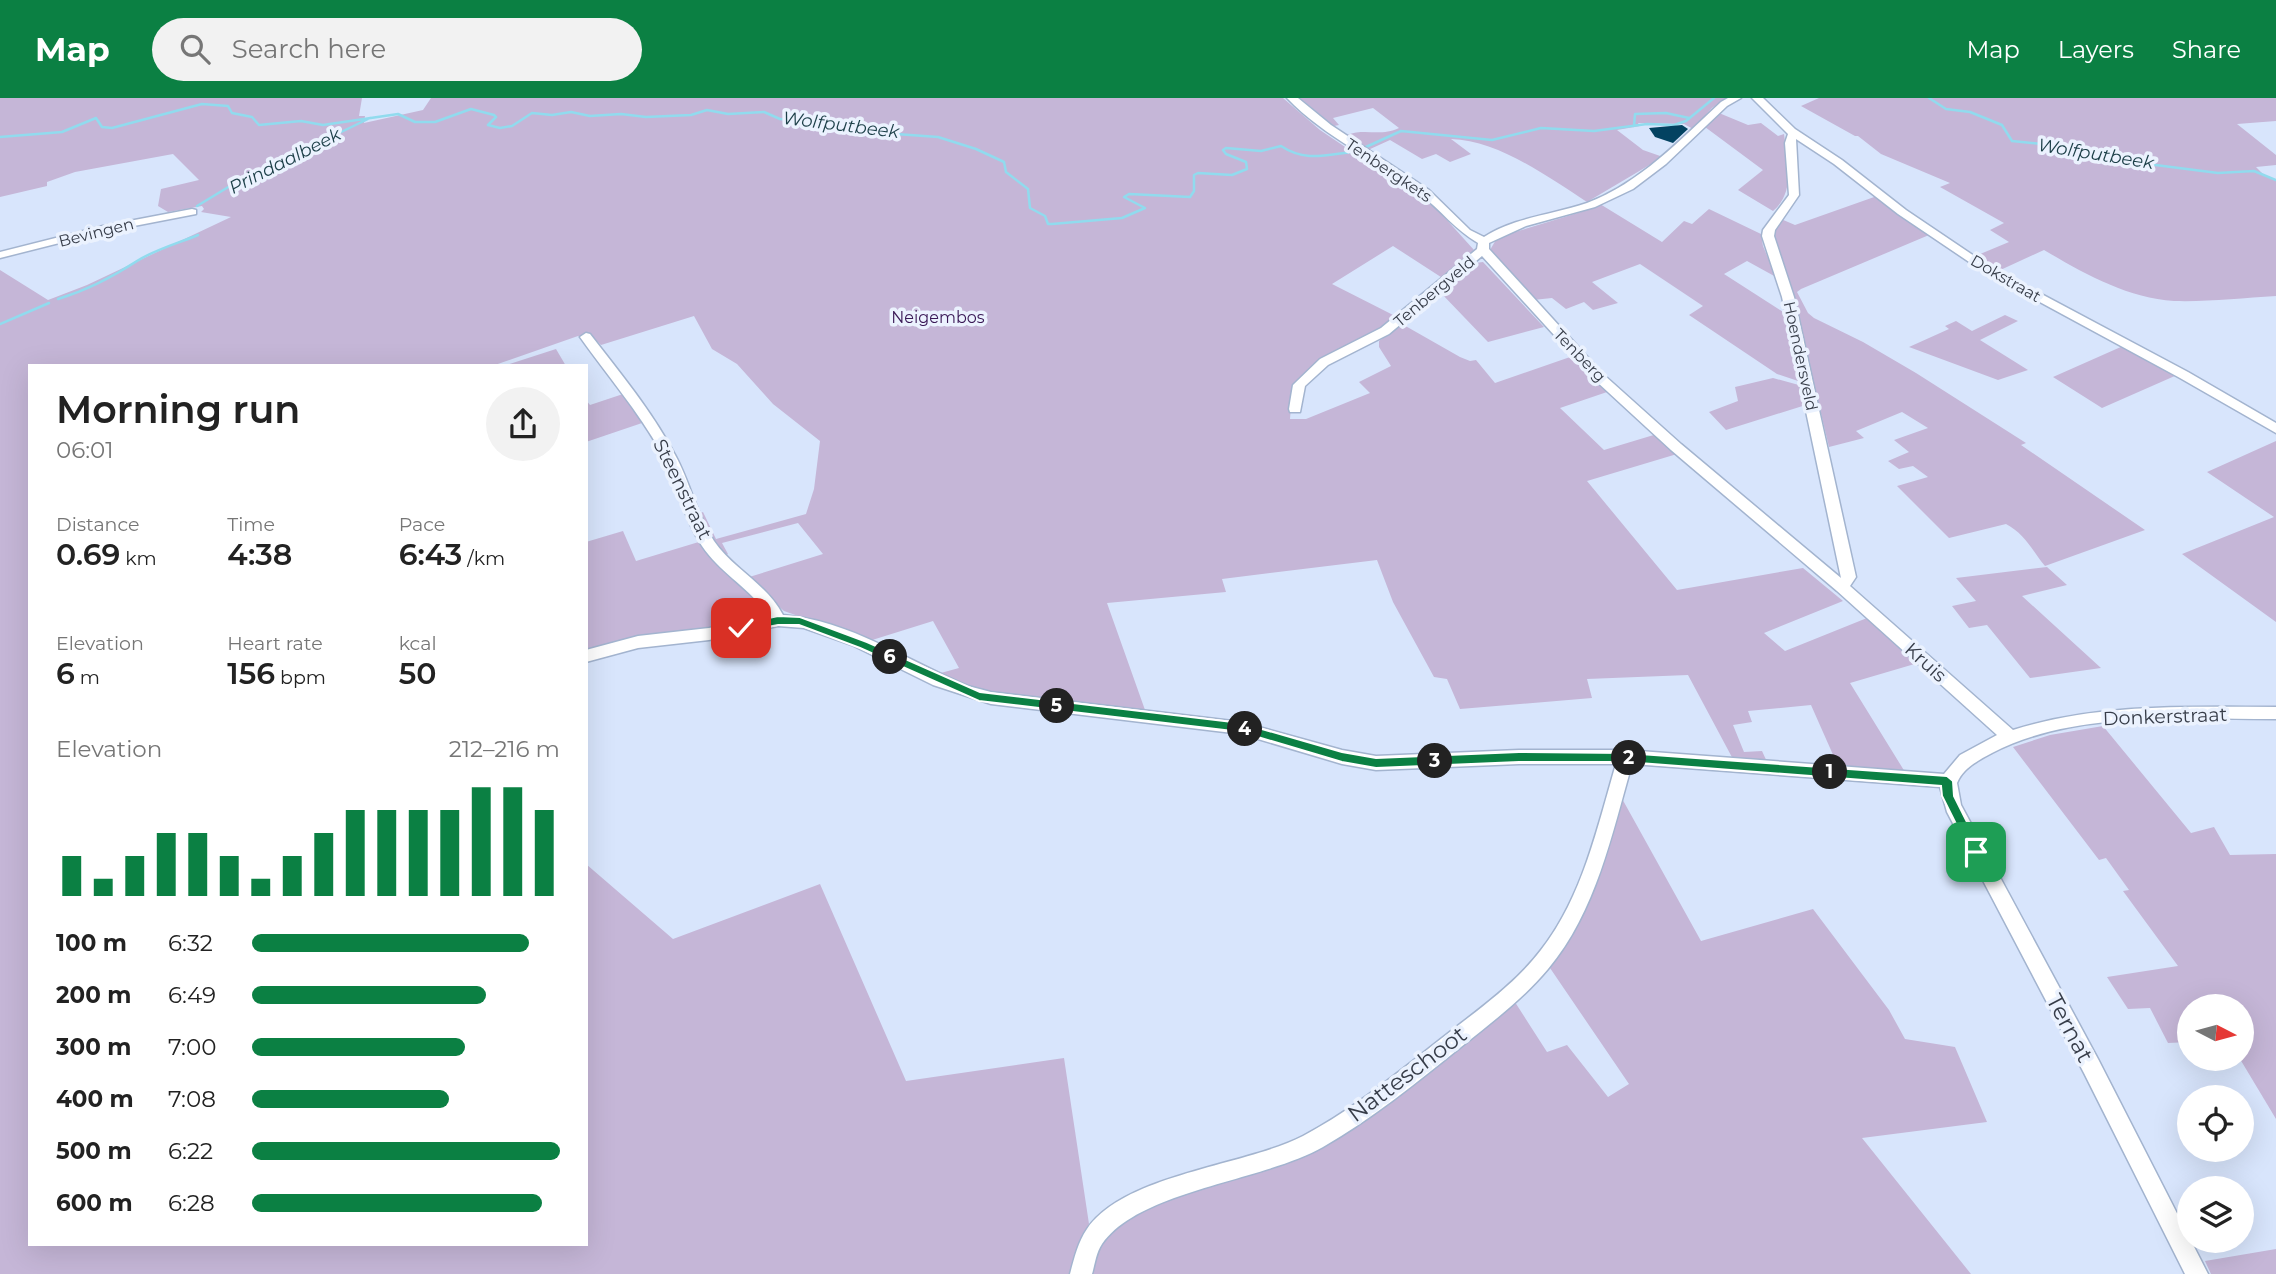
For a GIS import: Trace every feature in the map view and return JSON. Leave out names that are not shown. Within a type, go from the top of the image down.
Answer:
[{"type":"street","name":"Tenbergkets","points":[[1292,98],[1337,134],[1425,192],[1483,246]]},
{"type":"street","points":[[1483,246],[1506,229],[1593,204],[1664,163],[1724,104],[1736,98]]},
{"type":"street","name":"Dokstraat","points":[[1757,98],[1796,134],[1838,162],[1902,212],[1986,268],[2276,429]]},
{"type":"street","name":"Hoendersveld","points":[[1796,134],[1791,136],[1790,143],[1794,195],[1769,230],[1768,236],[1788,297],[1849,577],[1842,587]]},
{"type":"street","name":"Bevingen","points":[[0,255],[103,229],[192,212]]},
{"type":"street","name":"Tenbergveld","points":[[1295,410],[1299,385],[1324,362],[1385,331],[1483,246]]},
{"type":"street","name":"Tenberg","points":[[1483,246],[1601,378],[1676,447],[1842,587]]},
{"type":"street","name":"Steenstraat","points":[[586,337],[629,393],[665,448],[691,511],[713,552],[768,605],[778,621]]},
{"type":"street","name":"Kruis","points":[[1842,587],[2010,737]]},
{"type":"street","points":[[588,655],[638,642],[709,634],[778,621],[800,621],[839,635],[979,696],[1241,728],[1342,757],[1376,763],[1519,757],[1626,757],[1947,781]]},
{"type":"street","name":"Donkerstraat","points":[[1947,781],[1958,765],[1983,749],[2010,737],[2048,726],[2114,716],[2276,713]]},
{"type":"street","name":"Natteschoot","points":[[1081,1274],[1090,1244],[1106,1222],[1119,1213],[1151,1198],[1289,1153],[1320,1138],[1428,1062],[1510,994],[1549,953],[1576,911],[1591,873],[1626,757]]},
{"type":"street","name":"Ternat","points":[[1947,781],[1948,796],[1953,807],[2091,1066],[2197,1274]]},
{"type":"green space","name":"Neigembos","points":[[0,98],[362,98],[359,116],[365,116],[364,123],[423,110],[431,98],[1283,98],[1320,130],[1437,209],[1474,250],[1472,256],[1444,279],[1393,246],[1332,284],[1399,318],[1319,360],[1292,393],[1290,419],[1306,419],[1370,393],[1359,382],[1391,366],[1379,347],[1379,341],[1402,324],[1460,357],[1476,360],[1495,383],[1573,356],[1610,391],[1560,408],[1604,450],[1657,434],[1677,454],[1587,481],[1677,590],[1803,568],[1843,601],[1764,633],[1785,651],[1867,618],[1918,663],[1850,683],[1905,772],[1838,766],[1811,705],[1748,711],[1752,722],[1733,725],[1744,752],[1762,751],[1768,764],[1734,761],[1688,675],[1587,679],[1592,698],[1460,709],[1447,679],[1434,677],[1393,602],[1377,560],[1222,579],[1226,592],[1107,603],[1145,710],[981,692],[937,674],[959,668],[933,621],[869,641],[784,611],[746,578],[823,554],[798,523],[722,543],[728,554],[723,557],[697,514],[703,512],[716,539],[806,514],[814,489],[820,441],[773,404],[737,364],[712,349],[694,316],[601,345],[590,335],[578,336],[498,364],[28,364],[28,1246],[588,1246],[588,866],[673,939],[820,884],[906,1081],[1064,1058],[1089,1224],[1072,1274],[0,1274],[0,270],[48,300],[87,285],[231,217],[201,212],[204,209],[202,206],[168,212],[158,206],[161,189],[199,180],[173,154],[75,172],[47,182],[47,186],[0,197]]},
{"type":"green space","points":[[1300,98],[1726,98],[1712,108],[1693,129],[1684,124],[1638,123],[1640,126],[1617,130],[1643,150],[1663,157],[1587,202],[1522,162],[1469,141],[1451,139],[1471,154],[1450,162],[1436,154],[1422,159],[1390,140],[1368,150],[1347,135],[1399,128],[1373,108],[1333,118],[1339,125],[1334,126]]},
{"type":"green space","points":[[1819,98],[2276,98],[2276,121],[2237,124],[2276,155],[2276,165],[2256,167],[2276,180],[2276,296],[2199,301],[2157,299],[2122,290],[2044,250],[1996,272],[1973,257],[2009,242],[1990,230],[2004,223],[1940,187],[1950,183],[1881,154],[1858,136],[1801,106]]},
{"type":"green space","points":[[1719,113],[1748,125],[1761,123],[1778,136],[1784,134],[1788,165],[1787,185],[1785,194],[1773,211],[1738,190],[1763,170],[1705,127]]},
{"type":"green space","points":[[1877,196],[1929,235],[1801,289],[1797,292],[1808,313],[1916,373],[2026,443],[2021,445],[2145,530],[2045,566],[2023,537],[2006,524],[1949,538],[1897,486],[1928,477],[1913,466],[1899,469],[1888,461],[1909,452],[1894,440],[1928,428],[1902,412],[1856,431],[1864,438],[1829,447],[1792,292],[1775,247],[1774,230],[1781,219],[1795,225]]},
{"type":"green space","points":[[1600,204],[1662,242],[1684,221],[1692,224],[1709,209],[1761,234],[1776,277],[1747,261],[1724,274],[1791,317],[1804,383],[1777,374],[1689,315],[1703,306],[1640,264],[1592,282],[1618,303],[1593,310],[1584,302],[1566,309],[1552,298],[1533,300],[1490,250],[1497,238]]},
{"type":"green space","points":[[1483,262],[1544,327],[1488,342],[1440,292],[1475,263]]},
{"type":"green space","points":[[2005,315],[2018,321],[1980,340],[2028,370],[1998,380],[1909,347],[1949,329],[1945,326],[1956,321],[1972,331]]},
{"type":"green space","points":[[2123,346],[2177,375],[2102,408],[2053,377]]},
{"type":"green space","points":[[556,349],[565,364],[509,364]]},
{"type":"green space","points":[[1773,378],[1806,387],[1809,404],[1726,430],[1709,412],[1738,401],[1735,387]]},
{"type":"green space","points":[[626,393],[645,422],[588,441],[588,402],[590,405]]},
{"type":"green space","points":[[2276,441],[2276,622],[2182,554],[2274,517],[2207,472]]},
{"type":"green space","points":[[623,531],[636,561],[702,541],[737,583],[766,610],[765,616],[588,653],[588,541]]},
{"type":"green space","points":[[2047,567],[2067,585],[2022,596],[2101,668],[2030,678],[1987,625],[1969,628],[1952,606],[1976,601],[1956,578]]},
{"type":"green space","points":[[2103,726],[2191,833],[2214,827],[2230,855],[2276,854],[2276,1119],[2247,1071],[2254,1071],[2254,994],[2177,994],[2177,1043],[2168,1043],[2150,1008],[2128,1009],[2107,977],[2178,966],[2123,891],[2129,890],[2106,858],[2099,860],[2013,747],[2050,735]]},
{"type":"green space","points":[[1620,795],[1701,941],[1813,909],[1889,1010],[1905,1039],[1955,1047],[1987,1122],[1862,1138],[1971,1274],[1083,1274],[1101,1234],[1148,1206],[1301,1152],[1513,999],[1547,1052],[1567,1045],[1608,1097],[1629,1084],[1550,968],[1582,912]]},
{"type":"green space","points":[[2276,1249],[2276,1274],[2211,1274],[2205,1261],[2254,1253]]},
{"type":"building","points":[[1682,125],[1688,129],[1673,143],[1655,137],[1649,128]]},
{"type":"waterway","name":"Wolfputbeek","points":[[1634,126],[1674,125],[1686,121],[1714,98]]},
{"type":"waterway","name":"Wolfputbeek","points":[[1929,98],[1946,109],[1970,112],[2002,125],[2012,141],[2042,144],[2093,157],[2218,173],[2254,171],[2276,180]]},
{"type":"waterway","name":"Wolfputbeek","points":[[0,137],[62,132],[96,118],[102,127],[112,128],[202,104],[228,106],[232,113],[252,117],[259,125],[301,121],[323,125],[370,118]]},
{"type":"waterway","name":"Wolfputbeek","points":[[370,118],[398,114],[415,122],[435,122],[471,109],[494,115],[496,117],[488,125],[500,128],[512,126],[532,113],[552,115],[571,112],[590,116],[621,114],[646,117],[691,115],[707,110],[728,114],[764,112],[780,119],[827,122],[896,134],[938,137],[976,149],[1004,162],[1006,172],[1028,189],[1030,208],[1045,216],[1048,224],[1122,218],[1145,208],[1124,197],[1129,194],[1190,197],[1194,191],[1194,175],[1198,173],[1232,175],[1247,169],[1246,162],[1226,154],[1223,150],[1226,148],[1261,151],[1281,146],[1307,156],[1352,152]]},
{"type":"waterway","points":[[1634,126],[1635,114],[1666,113],[1689,118]]},
{"type":"waterway","name":"Prindaalbeek","points":[[197,206],[230,186],[370,118]]},
{"type":"waterway","name":"Wolfputbeek","points":[[1366,147],[1401,131],[1492,140],[1541,128],[1594,131],[1634,126]]},
{"type":"waterway","name":"Prindaalbeek","points":[[58,299],[99,283],[151,253],[198,235]]},
{"type":"waterway","name":"Prindaalbeek","points":[[0,324],[49,303]]},
{"type":"route","points":[[741,628],[778,621],[800,621],[863,645],[979,696],[1241,728],[1342,757],[1376,763],[1519,757],[1626,757],[1947,781],[1948,796],[1976,852]]}]
